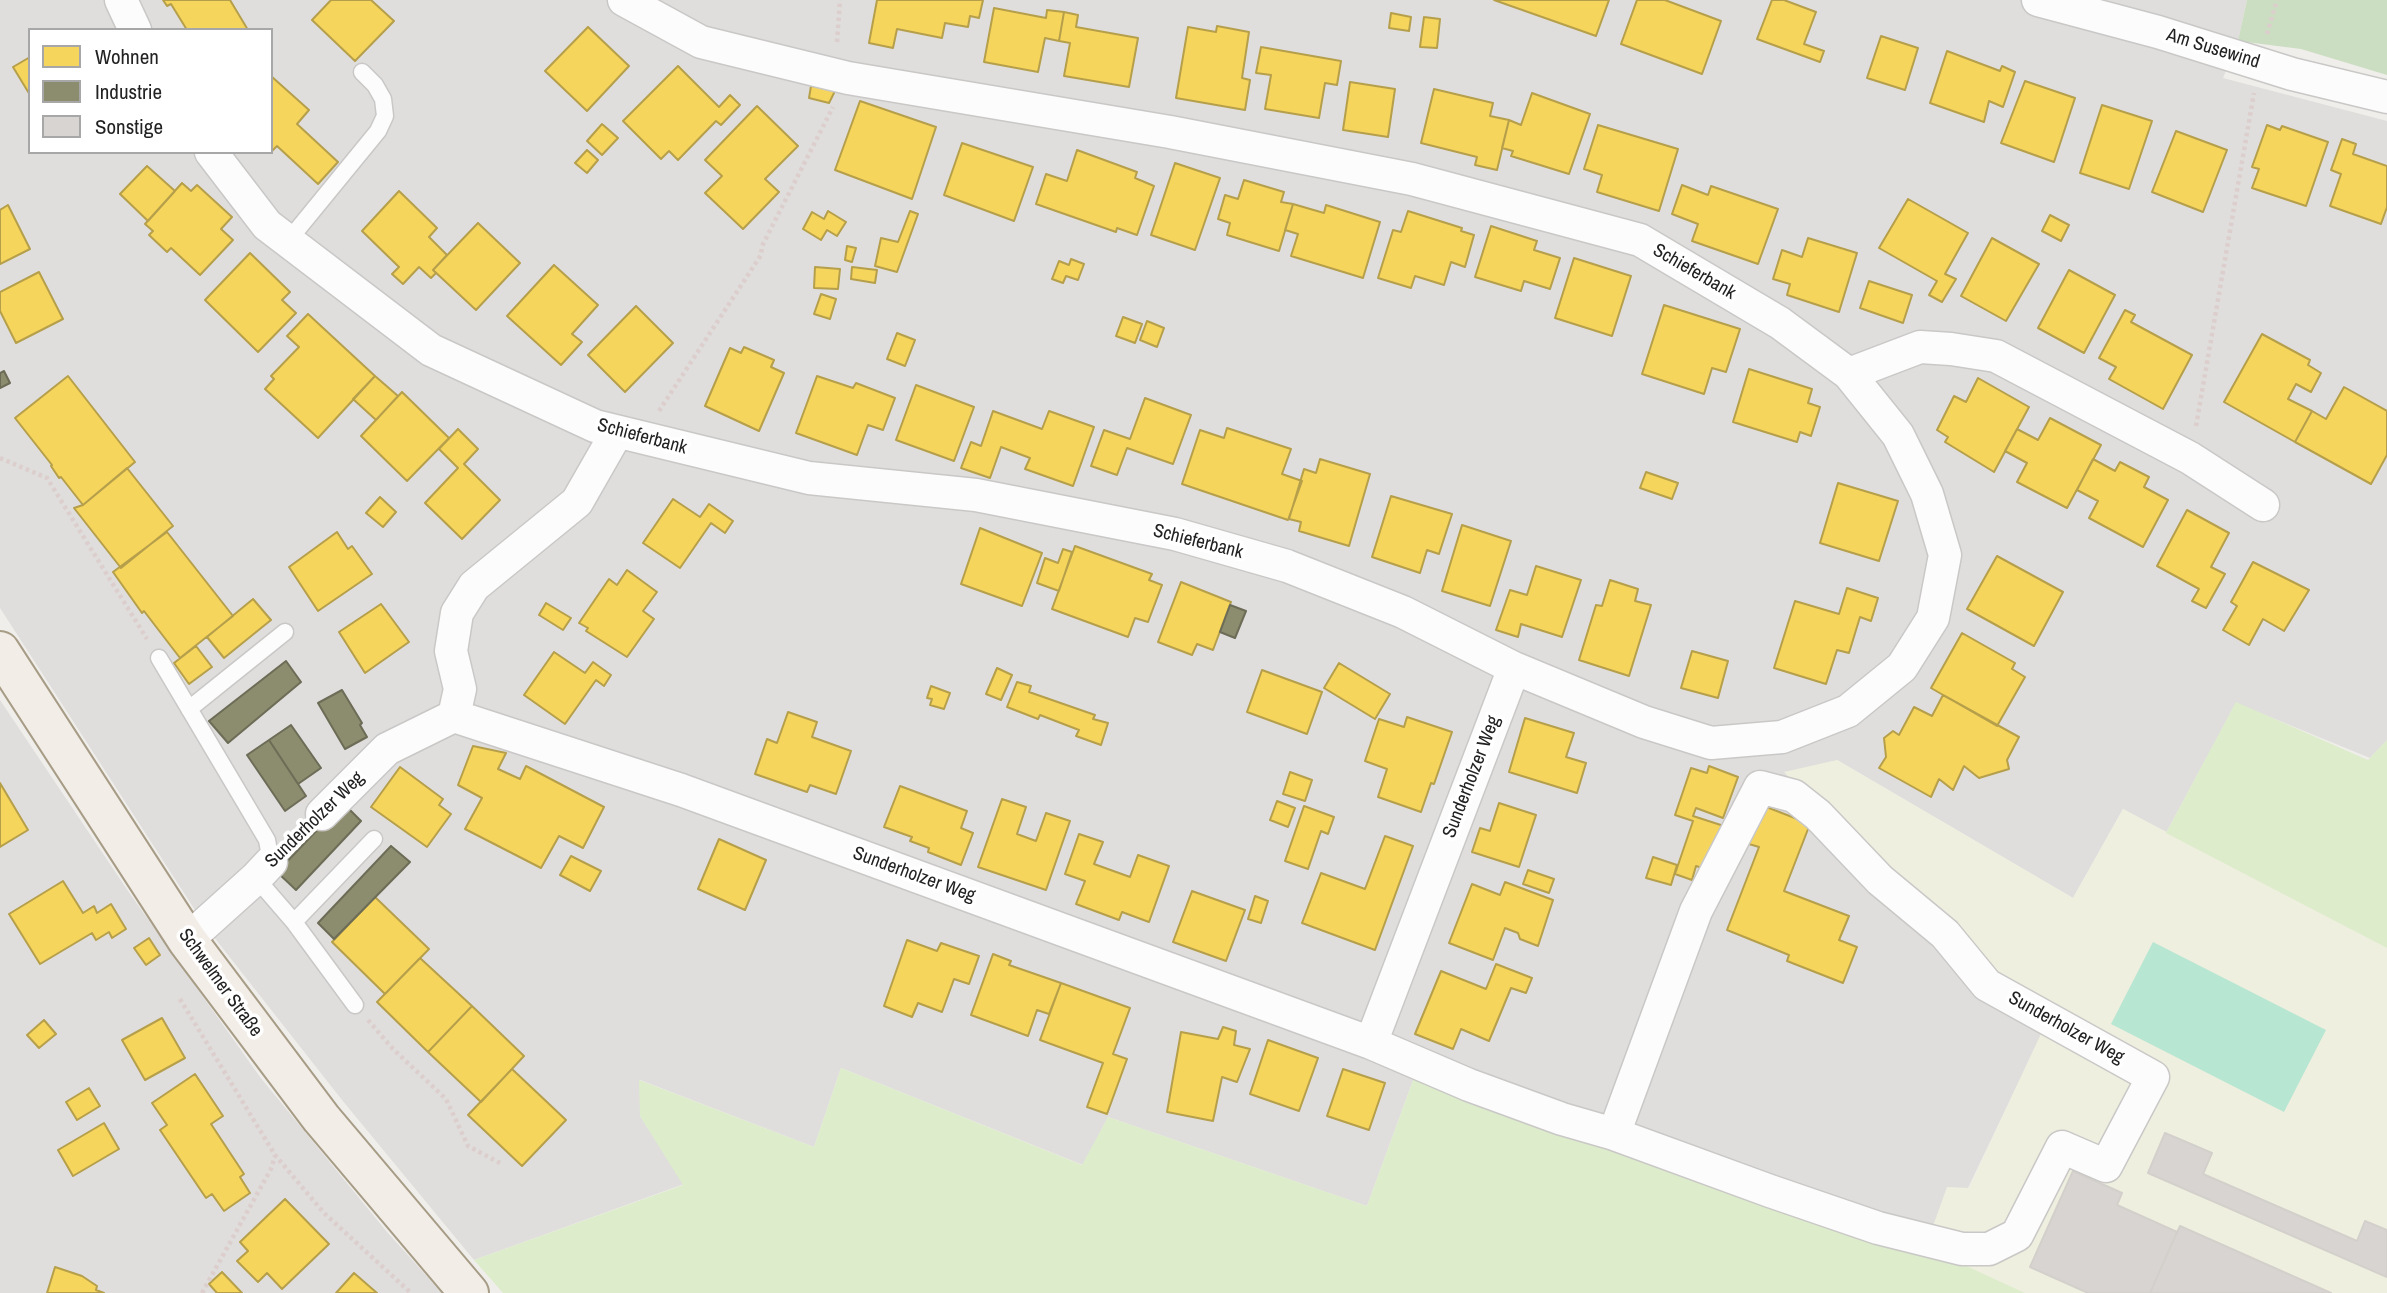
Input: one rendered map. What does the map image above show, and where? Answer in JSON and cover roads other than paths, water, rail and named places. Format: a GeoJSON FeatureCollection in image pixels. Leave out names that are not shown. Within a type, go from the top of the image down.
{"type":"FeatureCollection","features":[{"type":"Feature","properties":{"kind":"main road","name":"Schwelmer Straße"},"geometry":{"type":"LineString","coordinates":[[0,651],[187,940],[321,1118],[469,1293]]}},
{"type":"Feature","properties":{"kind":"street"},"geometry":{"type":"LineString","coordinates":[[121,0],[134,28]]}},
{"type":"Feature","properties":{"kind":"street","name":"Schieferbank"},"geometry":{"type":"LineString","coordinates":[[213,154],[267,225],[431,350],[595,426],[808,478],[976,495],[1175,534],[1287,566],[1378,601],[1514,668],[1644,722],[1712,743],[1782,737],[1848,710],[1902,667],[1933,618],[1945,555],[1927,494],[1898,435],[1849,374],[1780,323],[1640,240],[1412,179],[1170,132],[843,76],[701,42],[624,0]]}},
{"type":"Feature","properties":{"kind":"street","name":"Am Susewind"},"geometry":{"type":"LineString","coordinates":[[2038,0],[2158,32],[2292,74],[2387,97]]}},
{"type":"Feature","properties":{"kind":"street"},"geometry":{"type":"LineString","coordinates":[[1849,374],[1920,347],[1996,356],[2190,458],[2263,505]]}},
{"type":"Feature","properties":{"kind":"street"},"geometry":{"type":"LineString","coordinates":[[454,716],[460,689],[451,651],[457,612],[474,586],[577,502],[629,435]]}},
{"type":"Feature","properties":{"kind":"street","name":"Sunderholzer Weg"},"geometry":{"type":"LineString","coordinates":[[1371,1043],[1514,668]]}},
{"type":"Feature","properties":{"kind":"street","name":"Sunderholzer Weg"},"geometry":{"type":"LineString","coordinates":[[322,814],[387,749],[454,716],[681,790],[1371,1043],[1469,1085],[1562,1119],[1615,1134],[1878,1227],[1962,1249],[1989,1249],[2017,1235],[2062,1147],[2106,1166],[2153,1077],[1987,985],[1945,934],[1880,880],[1818,815],[1794,796],[1760,787],[1696,911],[1615,1134]]}},
{"type":"Feature","properties":{"kind":"street","name":"Sunderholzer Weg"},"geometry":{"type":"LineString","coordinates":[[187,940],[264,870]]}},
{"type":"Feature","properties":{"kind":"lane"},"geometry":{"type":"LineString","coordinates":[[288,241],[378,131],[385,116],[383,99],[375,85],[362,72]]}},
{"type":"Feature","properties":{"kind":"lane"},"geometry":{"type":"LineString","coordinates":[[190,709],[285,632]]}},
{"type":"Feature","properties":{"kind":"lane"},"geometry":{"type":"LineString","coordinates":[[159,658],[267,840],[264,870],[293,922],[355,1005]]}},
{"type":"Feature","properties":{"kind":"lane"},"geometry":{"type":"LineString","coordinates":[[293,922],[374,839]]}}]}
